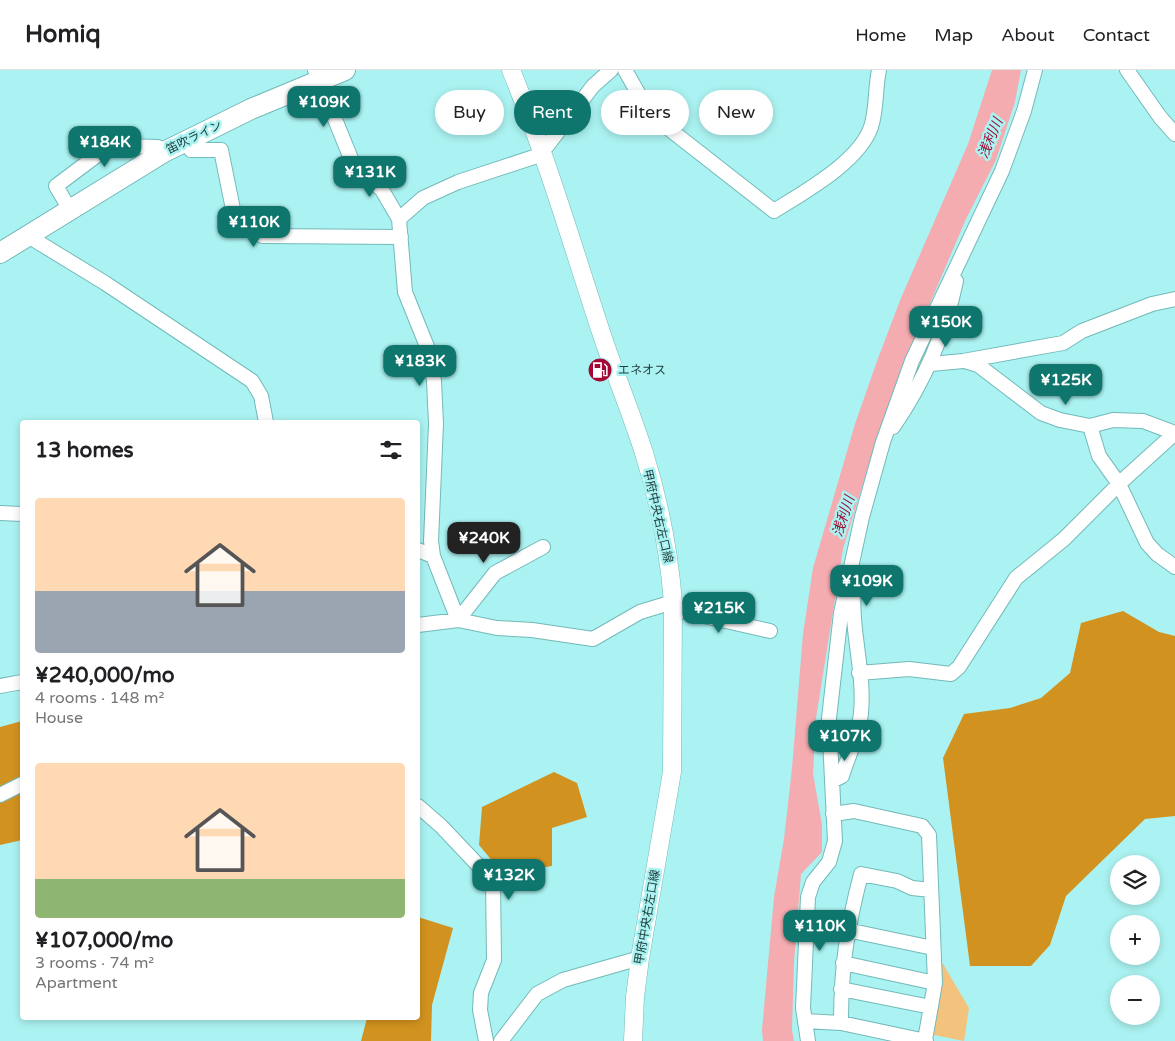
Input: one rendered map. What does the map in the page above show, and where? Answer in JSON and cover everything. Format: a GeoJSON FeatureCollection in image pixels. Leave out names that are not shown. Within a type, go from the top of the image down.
{"type":"FeatureCollection","features":[{"type":"Feature","properties":{"kind":"highway","name":"笛吹ライン"},"geometry":{"type":"LineString","coordinates":[[0,253],[164,152],[318,75],[345,70]]}},
{"type":"Feature","properties":{"kind":"main road","name":"甲府中央右左口線"},"geometry":{"type":"LineString","coordinates":[[512,70],[542,152],[615,374],[644,453],[657,500],[671,574],[673,605],[672,772],[640,958],[635,997],[633,1041]]}},
{"type":"Feature","properties":{"kind":"street"},"geometry":{"type":"LineString","coordinates":[[399,219],[423,198],[458,182],[542,152],[593,86],[610,70]]}},
{"type":"Feature","properties":{"kind":"street"},"geometry":{"type":"LineString","coordinates":[[625,70],[650,114],[774,211],[834,171],[858,147],[871,128],[879,70]]}},
{"type":"Feature","properties":{"kind":"street"},"geometry":{"type":"LineString","coordinates":[[808,1041],[805,1021],[808,897],[813,882],[829,862],[835,841],[829,718],[841,613],[850,565],[883,442],[912,361],[1002,171],[1024,111],[1035,70]]}},
{"type":"Feature","properties":{"kind":"street"},"geometry":{"type":"LineString","coordinates":[[1127,70],[1160,117],[1175,134]]}},
{"type":"Feature","properties":{"kind":"street"},"geometry":{"type":"LineString","coordinates":[[318,75],[354,166],[382,190],[399,219],[405,292],[430,354],[434,381],[436,424],[431,541],[433,556],[458,620]]}},
{"type":"Feature","properties":{"kind":"street"},"geometry":{"type":"LineString","coordinates":[[186,141],[190,150],[221,150],[236,224],[263,236],[401,237]]}},
{"type":"Feature","properties":{"kind":"street"},"geometry":{"type":"LineString","coordinates":[[70,210],[56,186],[108,147],[158,147],[164,152]]}},
{"type":"Feature","properties":{"kind":"street"},"geometry":{"type":"LineString","coordinates":[[28,236],[105,283],[252,381],[261,396],[266,420]]}},
{"type":"Feature","properties":{"kind":"street"},"geometry":{"type":"LineString","coordinates":[[883,442],[906,408],[931,364],[951,307],[961,258]]}},
{"type":"Feature","properties":{"kind":"street"},"geometry":{"type":"LineString","coordinates":[[931,364],[963,361],[1063,344],[1082,331],[1152,304],[1175,299]]}},
{"type":"Feature","properties":{"kind":"street"},"geometry":{"type":"LineString","coordinates":[[859,673],[909,669],[950,674],[959,667],[1016,578],[1064,539],[1119,484],[1175,433],[1143,421],[1113,420],[1090,426],[1041,413],[978,365],[963,361]]}},
{"type":"Feature","properties":{"kind":"street"},"geometry":{"type":"LineString","coordinates":[[1090,426],[1099,456],[1119,484],[1147,543],[1156,554],[1175,567]]}},
{"type":"Feature","properties":{"kind":"street"},"geometry":{"type":"LineString","coordinates":[[0,513],[20,514]]}},
{"type":"Feature","properties":{"kind":"street"},"geometry":{"type":"LineString","coordinates":[[458,620],[495,573],[543,548]]}},
{"type":"Feature","properties":{"kind":"street"},"geometry":{"type":"LineString","coordinates":[[420,551],[433,556]]}},
{"type":"Feature","properties":{"kind":"street"},"geometry":{"type":"LineString","coordinates":[[832,781],[842,776],[861,714],[859,673],[852,611],[856,567],[850,565]]}},
{"type":"Feature","properties":{"kind":"street"},"geometry":{"type":"LineString","coordinates":[[420,624],[458,620],[497,628],[532,630],[593,639],[640,612],[673,605],[770,631]]}},
{"type":"Feature","properties":{"kind":"street"},"geometry":{"type":"LineString","coordinates":[[0,686],[20,682]]}},
{"type":"Feature","properties":{"kind":"street"},"geometry":{"type":"LineString","coordinates":[[0,795],[20,785]]}},
{"type":"Feature","properties":{"kind":"street"},"geometry":{"type":"LineString","coordinates":[[420,808],[442,826],[493,882],[494,960],[481,993],[480,1010],[486,1041]]}},
{"type":"Feature","properties":{"kind":"street"},"geometry":{"type":"LineString","coordinates":[[805,1021],[841,1023],[859,1034],[925,1040],[935,983],[929,835],[922,826],[854,811],[833,814]]}},
{"type":"Feature","properties":{"kind":"street"},"geometry":{"type":"LineString","coordinates":[[841,1023],[842,964],[847,930],[861,874],[897,881],[912,888],[931,890]]}},
{"type":"Feature","properties":{"kind":"street"},"geometry":{"type":"LineString","coordinates":[[847,930],[934,948]]}},
{"type":"Feature","properties":{"kind":"street"},"geometry":{"type":"LineString","coordinates":[[501,1041],[537,994],[563,980],[640,958]]}},
{"type":"Feature","properties":{"kind":"street"},"geometry":{"type":"LineString","coordinates":[[842,964],[935,983]]}},
{"type":"Feature","properties":{"kind":"street"},"geometry":{"type":"LineString","coordinates":[[841,989],[930,1007]]}},
{"type":"Feature","properties":{"kind":"shaded area"},"geometry":{"type":"Polygon","coordinates":[[[1123,611],[1159,632],[1175,636],[1175,816],[1145,819],[1066,896],[1050,945],[1031,966],[970,966],[943,758],[964,714],[1010,708],[1041,698],[1070,673],[1081,623],[1123,611]]]}},
{"type":"Feature","properties":{"kind":"shaded area"},"geometry":{"type":"Polygon","coordinates":[[[20,722],[20,840],[0,845],[0,727],[20,722]]]}},
{"type":"Feature","properties":{"kind":"shaded area"},"geometry":{"type":"Polygon","coordinates":[[[554,772],[577,783],[587,817],[552,828],[552,866],[503,874],[479,845],[482,807],[554,772]]]}},
{"type":"Feature","properties":{"kind":"shaded area"},"geometry":{"type":"Polygon","coordinates":[[[420,918],[453,928],[432,1005],[431,1041],[361,1041],[366,1020],[420,1020],[420,918]]]}},
{"type":"Feature","properties":{"kind":"shaded area"},"geometry":{"type":"Polygon","coordinates":[[[938,964],[943,964],[969,1008],[964,1041],[929,1034],[938,964]]]}},
{"type":"Feature","properties":{"kind":"water","name":"浅利川"},"geometry":{"type":"Polygon","coordinates":[[[992,70],[1021,70],[1015,102],[996,160],[966,219],[902,369],[877,438],[843,549],[816,718],[813,773],[822,825],[822,852],[801,874],[794,962],[792,1030],[794,1041],[763,1041],[762,1030],[774,897],[784,839],[803,634],[813,568],[855,424],[877,361],[901,298],[968,144],[992,70]]]}},
{"type":"Feature","properties":{"kind":"place","name":"エネオス"},"geometry":{"type":"Point","coordinates":[600,370]}}]}
